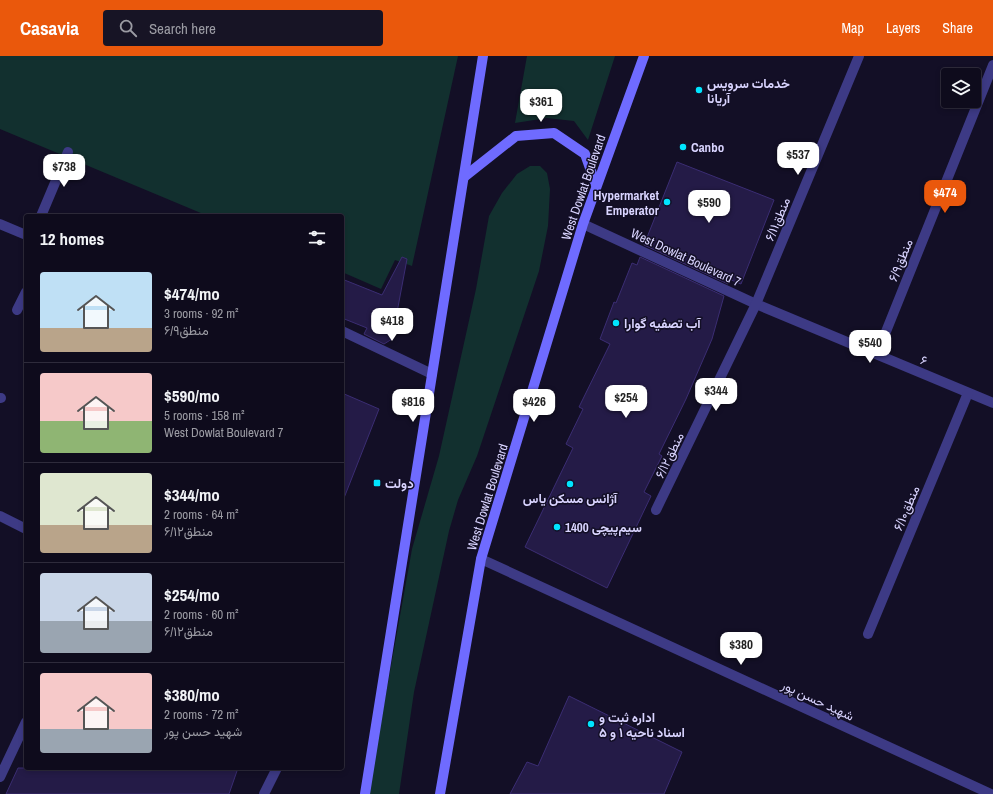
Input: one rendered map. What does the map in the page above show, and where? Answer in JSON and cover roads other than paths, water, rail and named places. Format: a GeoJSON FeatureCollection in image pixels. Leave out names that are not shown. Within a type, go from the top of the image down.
{"type":"FeatureCollection","features":[{"type":"Feature","properties":{"kind":"main road"},"geometry":{"type":"LineString","coordinates":[[365,794],[483,56]]}},
{"type":"Feature","properties":{"kind":"main road","name":"West Dowlat Boulevard"},"geometry":{"type":"LineString","coordinates":[[440,794],[481,559],[583,224],[644,56]]}},
{"type":"Feature","properties":{"kind":"main road"},"geometry":{"type":"LineString","coordinates":[[464,177],[516,136],[554,133],[585,154],[596,186]]}},
{"type":"Feature","properties":{"kind":"street","name":"منطق۶/۱۱"},"geometry":{"type":"LineString","coordinates":[[756,304],[859,56]]}},
{"type":"Feature","properties":{"kind":"street","name":"منطق۶/۹"},"geometry":{"type":"LineString","coordinates":[[877,354],[993,65]]}},
{"type":"Feature","properties":{"kind":"street"},"geometry":{"type":"LineString","coordinates":[[42,214],[68,152]]}},
{"type":"Feature","properties":{"kind":"street"},"geometry":{"type":"LineString","coordinates":[[0,224],[24,234]]}},
{"type":"Feature","properties":{"kind":"street","name":"West Dowlat Boulevard 7"},"geometry":{"type":"LineString","coordinates":[[583,224],[756,304]]}},
{"type":"Feature","properties":{"kind":"street"},"geometry":{"type":"LineString","coordinates":[[17,310],[24,296]]}},
{"type":"Feature","properties":{"kind":"street","name":"۶"},"geometry":{"type":"LineString","coordinates":[[756,304],[993,403]]}},
{"type":"Feature","properties":{"kind":"street","name":"منطق۶/۱۲"},"geometry":{"type":"LineString","coordinates":[[656,510],[756,304]]}},
{"type":"Feature","properties":{"kind":"street"},"geometry":{"type":"LineString","coordinates":[[344,331],[432,374]]}},
{"type":"Feature","properties":{"kind":"street","name":"منطق۶/۱۰"},"geometry":{"type":"LineString","coordinates":[[868,634],[968,392]]}},
{"type":"Feature","properties":{"kind":"street"},"geometry":{"type":"LineString","coordinates":[[0,516],[24,528]]}},
{"type":"Feature","properties":{"kind":"street","name":"شهید حسن پور"},"geometry":{"type":"LineString","coordinates":[[481,559],[991,794]]}},
{"type":"Feature","properties":{"kind":"street"},"geometry":{"type":"LineString","coordinates":[[0,776],[24,726]]}},
{"type":"Feature","properties":{"kind":"street"},"geometry":{"type":"LineString","coordinates":[[264,794],[276,770]]}},
{"type":"Feature","properties":{"kind":"place","name":"خدمات سرویس آریانا"},"geometry":{"type":"Point","coordinates":[699,90]}},
{"type":"Feature","properties":{"kind":"place","name":"Canbo"},"geometry":{"type":"Point","coordinates":[683,147]}},
{"type":"Feature","properties":{"kind":"place","name":"Hypermarket Emperator"},"geometry":{"type":"Point","coordinates":[667,202]}},
{"type":"Feature","properties":{"kind":"place","name":"آب تصفیه گوارا"},"geometry":{"type":"Point","coordinates":[616,323]}},
{"type":"Feature","properties":{"kind":"place","name":"دولت"},"geometry":{"type":"Point","coordinates":[377,483]}},
{"type":"Feature","properties":{"kind":"place","name":"آژانس مسکن یاس"},"geometry":{"type":"Point","coordinates":[570,484]}},
{"type":"Feature","properties":{"kind":"place","name":"سیم‌پیچی 1400"},"geometry":{"type":"Point","coordinates":[557,527]}},
{"type":"Feature","properties":{"kind":"place","name":"اداره ثبت و اسناد ناحیه ۱ و ۵"},"geometry":{"type":"Point","coordinates":[591,724]}}]}
